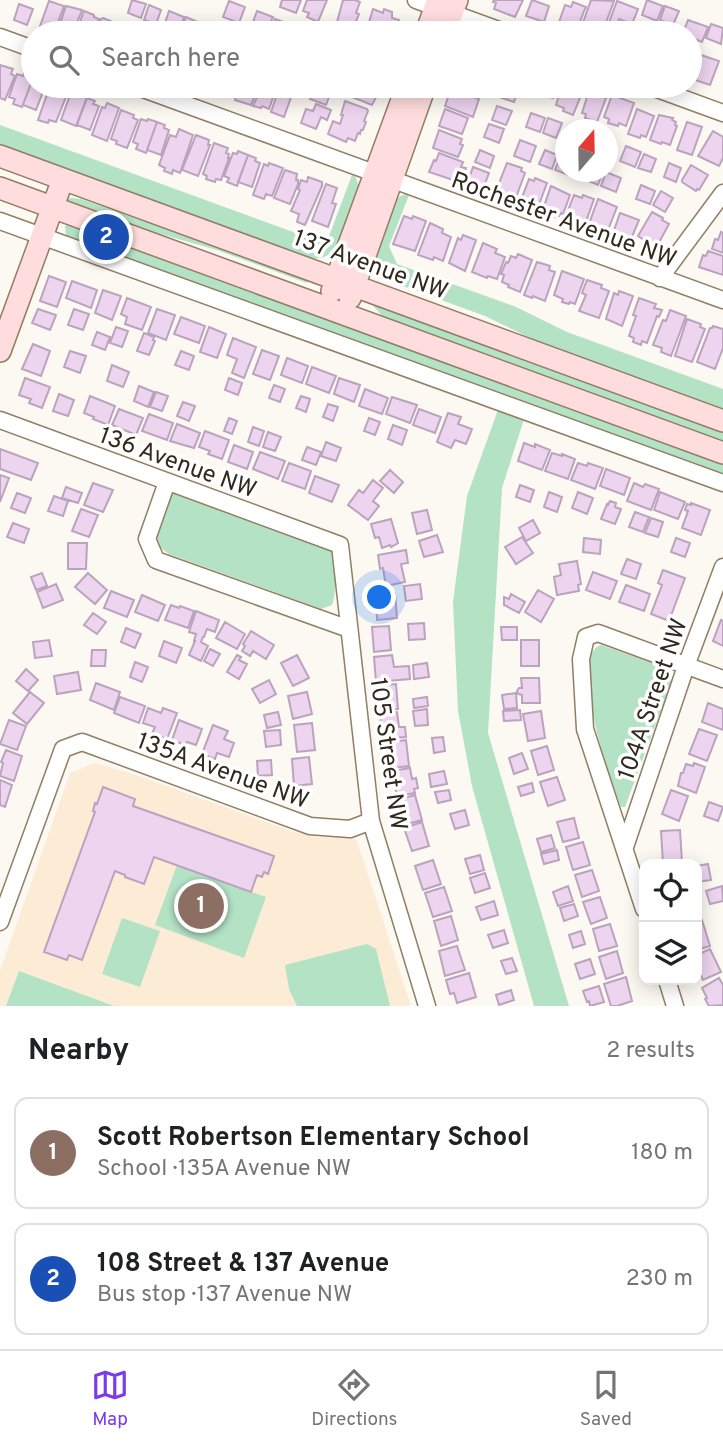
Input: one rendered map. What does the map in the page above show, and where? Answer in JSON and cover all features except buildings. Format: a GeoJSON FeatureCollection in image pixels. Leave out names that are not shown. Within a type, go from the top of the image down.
{"type":"FeatureCollection","features":[{"type":"Feature","properties":{"kind":"main road"},"geometry":{"type":"LineString","coordinates":[[335,311],[382,177],[404,98]]}},
{"type":"Feature","properties":{"kind":"main road"},"geometry":{"type":"LineString","coordinates":[[382,177],[419,98]]}},
{"type":"Feature","properties":{"kind":"main road","name":"137 Avenue NW"},"geometry":{"type":"LineString","coordinates":[[0,156],[723,421]]}},
{"type":"Feature","properties":{"kind":"main road"},"geometry":{"type":"LineString","coordinates":[[0,351],[63,179]]}},
{"type":"Feature","properties":{"kind":"main road"},"geometry":{"type":"LineString","coordinates":[[0,188],[723,453]]}},
{"type":"Feature","properties":{"kind":"street"},"geometry":{"type":"LineString","coordinates":[[440,9],[474,21]]}},
{"type":"Feature","properties":{"kind":"street"},"geometry":{"type":"LineString","coordinates":[[0,37],[21,45]]}},
{"type":"Feature","properties":{"kind":"street","name":"Rochester Avenue NW"},"geometry":{"type":"LineString","coordinates":[[168,98],[723,300]]}},
{"type":"Feature","properties":{"kind":"street"},"geometry":{"type":"LineString","coordinates":[[682,98],[723,113]]}},
{"type":"Feature","properties":{"kind":"street"},"geometry":{"type":"LineString","coordinates":[[660,278],[723,193]]}},
{"type":"Feature","properties":{"kind":"street"},"geometry":{"type":"LineString","coordinates":[[0,221],[723,483]]}},
{"type":"Feature","properties":{"kind":"street","name":"136 Avenue NW"},"geometry":{"type":"LineString","coordinates":[[0,420],[340,545]]}},
{"type":"Feature","properties":{"kind":"street"},"geometry":{"type":"LineString","coordinates":[[167,482],[147,539],[156,560],[349,629]]}},
{"type":"Feature","properties":{"kind":"street","name":"105 Street NW"},"geometry":{"type":"LineString","coordinates":[[340,545],[371,821],[427,1006]]}},
{"type":"Feature","properties":{"kind":"street","name":"104A Street NW"},"geometry":{"type":"LineString","coordinates":[[625,847],[686,666],[723,567]]}},
{"type":"Feature","properties":{"kind":"street","name":"104A Street NW"},"geometry":{"type":"LineString","coordinates":[[639,893],[585,729],[581,659],[586,636],[598,633],[686,666]]}},
{"type":"Feature","properties":{"kind":"street"},"geometry":{"type":"LineString","coordinates":[[686,666],[723,679]]}},
{"type":"Feature","properties":{"kind":"street","name":"135A Avenue NW"},"geometry":{"type":"LineString","coordinates":[[0,922],[63,748],[82,742],[310,826],[350,829],[371,821]]}},
{"type":"Feature","properties":{"kind":"street"},"geometry":{"type":"LineString","coordinates":[[669,985],[675,1006]]}},
{"type":"Feature","properties":{"kind":"shaded area"},"geometry":{"type":"Polygon","coordinates":[[[95,763],[294,832],[318,837],[345,834],[357,841],[411,1006],[0,1006],[0,971],[70,773],[95,763]]]}},
{"type":"Feature","properties":{"kind":"green space"},"geometry":{"type":"Polygon","coordinates":[[[0,125],[326,244],[352,175],[360,188],[343,233],[332,252],[321,258],[304,258],[0,146],[0,125]]]}},
{"type":"Feature","properties":{"kind":"green space"},"geometry":{"type":"Polygon","coordinates":[[[405,194],[409,195],[389,246],[397,264],[516,307],[567,332],[723,389],[723,411],[551,348],[485,316],[392,282],[378,267],[376,249],[393,200],[405,194]]]}},
{"type":"Feature","properties":{"kind":"green space"},"geometry":{"type":"Polygon","coordinates":[[[72,198],[309,276],[307,283],[217,250],[125,224],[67,202],[67,199],[72,198]]]}},
{"type":"Feature","properties":{"kind":"green space"},"geometry":{"type":"Polygon","coordinates":[[[70,224],[723,461],[723,476],[73,240],[66,235],[65,226],[70,224]]]}},
{"type":"Feature","properties":{"kind":"green space"},"geometry":{"type":"Polygon","coordinates":[[[370,302],[723,427],[723,442],[395,322],[383,317],[370,302]]]}},
{"type":"Feature","properties":{"kind":"green space"},"geometry":{"type":"Polygon","coordinates":[[[499,407],[525,416],[502,488],[488,733],[569,1006],[534,1006],[472,786],[458,711],[453,602],[467,496],[499,407]]]}},
{"type":"Feature","properties":{"kind":"green space"},"geometry":{"type":"Polygon","coordinates":[[[177,492],[328,548],[334,556],[336,570],[332,605],[321,609],[169,554],[157,545],[154,529],[170,493],[177,492]]]}},
{"type":"Feature","properties":{"kind":"green space"},"geometry":{"type":"Polygon","coordinates":[[[601,645],[663,667],[669,671],[671,677],[625,807],[621,807],[609,772],[593,710],[590,659],[593,651],[601,645]]]}},
{"type":"Feature","properties":{"kind":"green space"},"geometry":{"type":"Polygon","coordinates":[[[177,865],[266,897],[244,958],[155,925],[177,865]]]}},
{"type":"Feature","properties":{"kind":"green space"},"geometry":{"type":"Polygon","coordinates":[[[122,918],[160,931],[140,987],[102,974],[122,918]]]}},
{"type":"Feature","properties":{"kind":"green space"},"geometry":{"type":"Polygon","coordinates":[[[367,944],[376,949],[390,1006],[297,1006],[289,989],[285,965],[367,944]]]}},
{"type":"Feature","properties":{"kind":"green space"},"geometry":{"type":"Polygon","coordinates":[[[19,971],[114,1006],[6,1006],[19,971]]]}},
{"type":"Feature","properties":{"kind":"place","name":"108 Street & 137 Avenue"},"geometry":{"type":"Point","coordinates":[106,237]}},
{"type":"Feature","properties":{"kind":"place","name":"Scott Robertson Elementary School"},"geometry":{"type":"Point","coordinates":[201,906]}}]}
